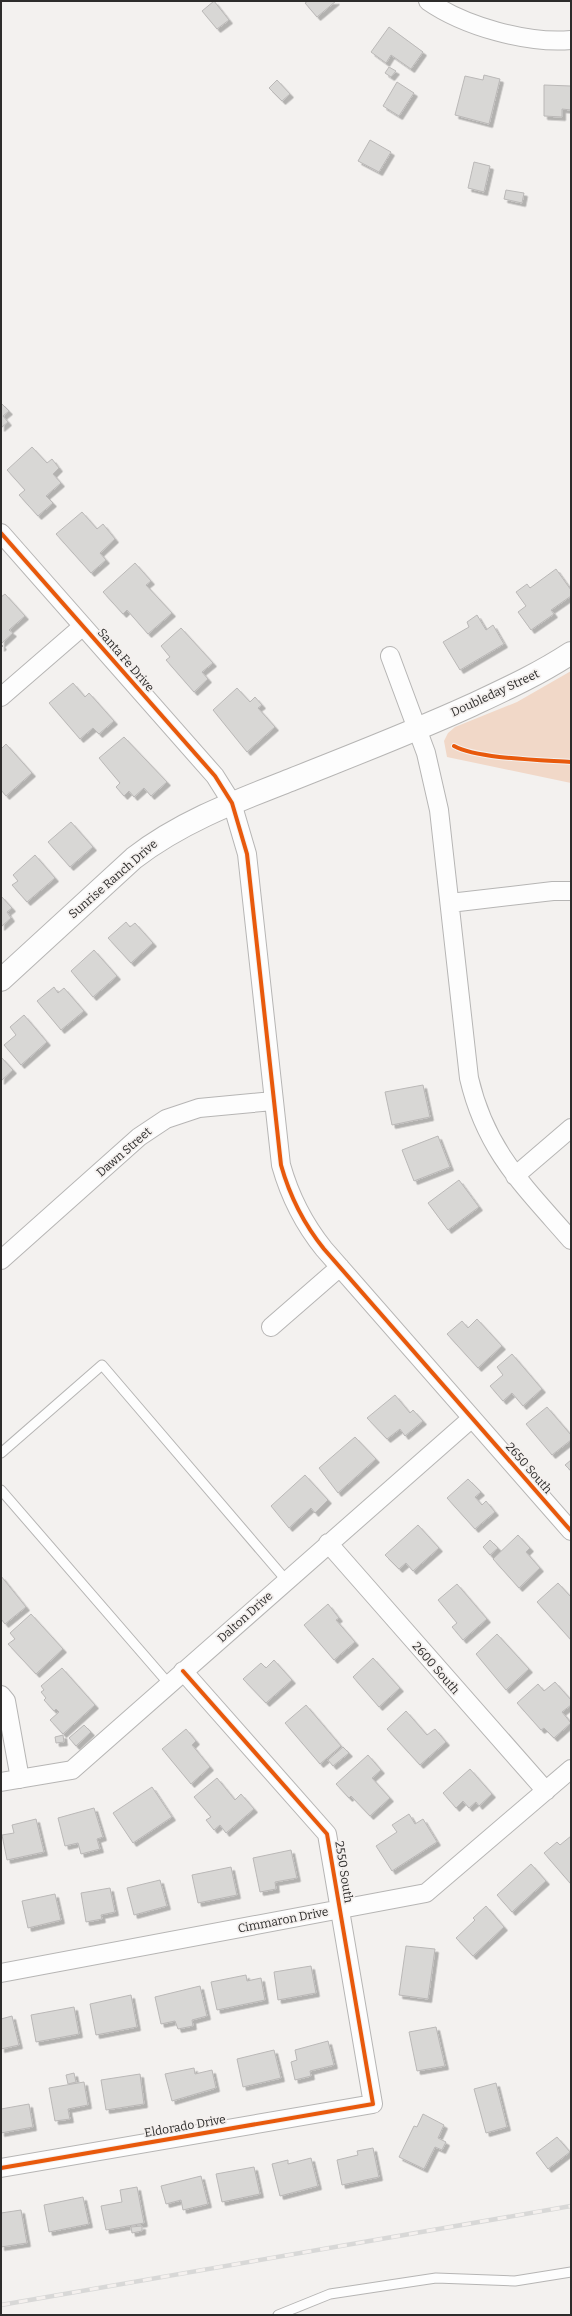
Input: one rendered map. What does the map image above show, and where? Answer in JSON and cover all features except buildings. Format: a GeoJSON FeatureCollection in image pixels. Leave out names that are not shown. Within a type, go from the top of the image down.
{"type":"FeatureCollection","features":[{"type":"Feature","properties":{"kind":"street"},"geometry":{"type":"LineString","coordinates":[[428,1],[466,21],[518,36],[571,40]]}},
{"type":"Feature","properties":{"kind":"street","name":"Santa Fe Drive"},"geometry":{"type":"LineString","coordinates":[[1,533],[215,776],[232,803],[247,854],[273,1102]]}},
{"type":"Feature","properties":{"kind":"street"},"geometry":{"type":"LineString","coordinates":[[1,697],[83,626]]}},
{"type":"Feature","properties":{"kind":"street","name":"Doubleday Street"},"geometry":{"type":"LineString","coordinates":[[418,729],[509,689],[571,654]]}},
{"type":"Feature","properties":{"kind":"street"},"geometry":{"type":"LineString","coordinates":[[390,656],[418,729],[434,783],[439,810],[469,1078],[474,1099],[490,1138],[515,1176],[571,1240]]}},
{"type":"Feature","properties":{"kind":"street","name":"Sunrise Ranch Drive"},"geometry":{"type":"LineString","coordinates":[[1,980],[129,863],[156,841],[182,826],[232,803],[418,729]]}},
{"type":"Feature","properties":{"kind":"street"},"geometry":{"type":"LineString","coordinates":[[450,903],[553,891],[571,891]]}},
{"type":"Feature","properties":{"kind":"street","name":"Dawn Street"},"geometry":{"type":"LineString","coordinates":[[1,1260],[139,1137],[166,1119],[200,1108],[273,1102]]}},
{"type":"Feature","properties":{"kind":"street","name":"2650 South"},"geometry":{"type":"LineString","coordinates":[[273,1102],[281,1165],[292,1199],[312,1234],[571,1530]]}},
{"type":"Feature","properties":{"kind":"street"},"geometry":{"type":"LineString","coordinates":[[515,1176],[571,1128]]}},
{"type":"Feature","properties":{"kind":"street"},"geometry":{"type":"LineString","coordinates":[[272,1327],[340,1267]]}},
{"type":"Feature","properties":{"kind":"street","name":"Dalton Drive"},"geometry":{"type":"LineString","coordinates":[[1,1782],[72,1770],[286,1580],[472,1418]]}},
{"type":"Feature","properties":{"kind":"street","name":"2600 South"},"geometry":{"type":"LineString","coordinates":[[328,1544],[546,1791]]}},
{"type":"Feature","properties":{"kind":"street","name":"2550 South"},"geometry":{"type":"LineString","coordinates":[[184,1671],[327,1834],[373,2104]]}},
{"type":"Feature","properties":{"kind":"street"},"geometry":{"type":"LineString","coordinates":[[1,1695],[6,1701],[20,1779]]}},
{"type":"Feature","properties":{"kind":"street","name":"Cimmaron Drive"},"geometry":{"type":"LineString","coordinates":[[1,1973],[426,1893],[571,1770]]}},
{"type":"Feature","properties":{"kind":"street","name":"Eldorado Drive"},"geometry":{"type":"LineString","coordinates":[[1,2168],[373,2104]]}},
{"type":"Feature","properties":{"kind":"lane"},"geometry":{"type":"LineString","coordinates":[[1,1453],[102,1365],[286,1580]]}},
{"type":"Feature","properties":{"kind":"lane"},"geometry":{"type":"LineString","coordinates":[[1,1490],[169,1684]]}},
{"type":"Feature","properties":{"kind":"lane"},"geometry":{"type":"LineString","coordinates":[[278,2315],[338,2292],[436,2278],[515,2281],[571,2272]]}},
{"type":"Feature","properties":{"kind":"shaded area"},"geometry":{"type":"Polygon","coordinates":[[[571,671],[571,783],[447,757],[444,741],[448,733],[455,727],[517,702],[571,671]]]}},
{"type":"Feature","properties":{"kind":"railway"},"geometry":{"type":"LineString","coordinates":[[1,2305],[571,2206]]}},
{"type":"Feature","properties":{"kind":"cycle path"},"geometry":{"type":"LineString","coordinates":[[1,533],[215,776],[232,803],[247,854],[281,1165],[298,1209],[316,1239],[324,1249],[571,1531]]}},
{"type":"Feature","properties":{"kind":"cycle path"},"geometry":{"type":"LineString","coordinates":[[454,746],[478,754],[571,762]]}},
{"type":"Feature","properties":{"kind":"cycle path"},"geometry":{"type":"LineString","coordinates":[[1,2168],[373,2104],[327,1834],[183,1671]]}}]}
